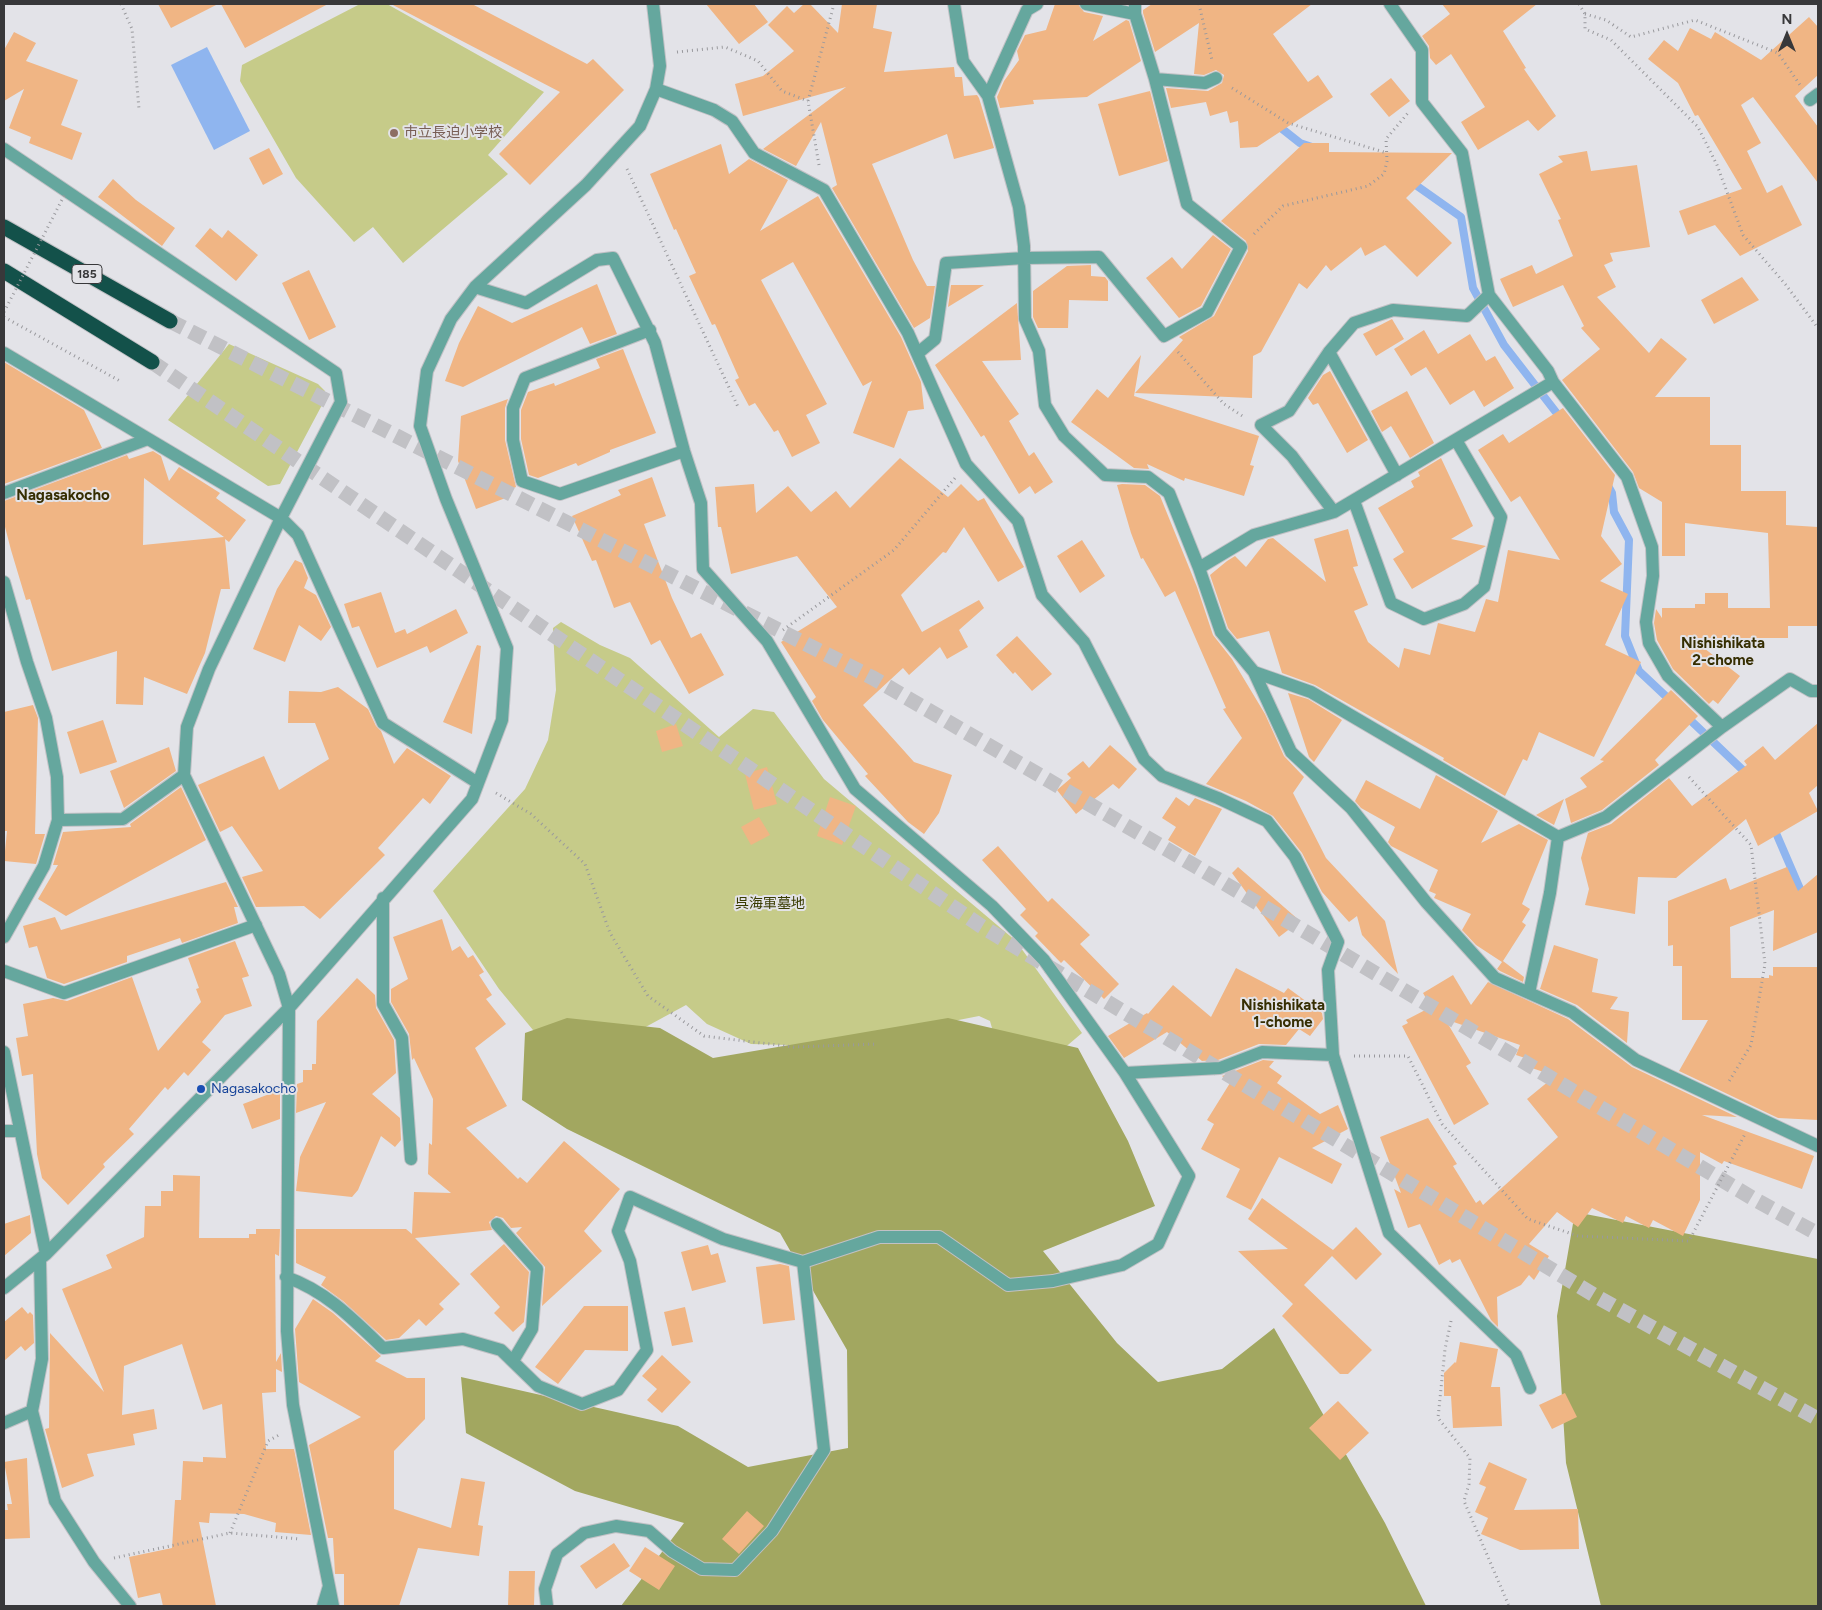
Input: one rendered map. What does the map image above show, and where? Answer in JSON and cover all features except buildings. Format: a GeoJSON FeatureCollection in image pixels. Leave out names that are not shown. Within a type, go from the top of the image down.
{"type":"FeatureCollection","features":[{"type":"Feature","properties":{"kind":"highway","name":"185"},"geometry":{"type":"LineString","coordinates":[[4,227],[170,321]]}},
{"type":"Feature","properties":{"kind":"highway"},"geometry":{"type":"LineString","coordinates":[[4,271],[152,362]]}},
{"type":"Feature","properties":{"kind":"street"},"geometry":{"type":"LineString","coordinates":[[4,1288],[43,1257],[258,1037],[289,1008],[383,898],[472,799],[502,720],[507,648],[446,499],[420,426],[427,370],[451,319],[475,288],[586,185],[640,126],[656,89],[660,66],[653,4]]}},
{"type":"Feature","properties":{"kind":"street"},"geometry":{"type":"LineString","coordinates":[[954,4],[963,62],[988,96],[1019,207],[1024,258],[1025,319],[1039,351],[1045,405],[1064,436],[1105,475],[1148,477],[1169,493],[1199,568],[1221,632],[1254,672],[1291,752],[1352,808],[1426,902],[1495,978],[1572,1012],[1636,1060],[1720,1098],[1818,1146]]}},
{"type":"Feature","properties":{"kind":"street"},"geometry":{"type":"LineString","coordinates":[[988,96],[1027,10],[1037,4]]}},
{"type":"Feature","properties":{"kind":"street"},"geometry":{"type":"LineString","coordinates":[[918,352],[935,339],[946,263],[1024,258],[1099,257],[1164,336],[1207,312],[1241,247],[1187,204],[1135,9],[1086,4]]}},
{"type":"Feature","properties":{"kind":"street"},"geometry":{"type":"LineString","coordinates":[[1390,4],[1422,50],[1422,102],[1462,153],[1489,295],[1548,370],[1553,382],[1627,477],[1652,547],[1653,576],[1646,622],[1649,643],[1668,676],[1722,727]]}},
{"type":"Feature","properties":{"kind":"street"},"geometry":{"type":"LineString","coordinates":[[1155,79],[1205,83],[1216,78]]}},
{"type":"Feature","properties":{"kind":"street"},"geometry":{"type":"LineString","coordinates":[[656,89],[714,110],[732,121],[754,153],[824,190],[918,352],[966,464],[1018,521],[1042,595],[1084,642],[1144,759],[1162,776],[1218,798],[1267,821],[1294,857],[1338,942],[1328,970],[1333,1055],[1389,1233],[1516,1355],[1530,1388]]}},
{"type":"Feature","properties":{"kind":"street"},"geometry":{"type":"LineString","coordinates":[[4,149],[336,373],[341,402],[281,518],[209,670],[187,728],[184,775],[279,974],[289,1008],[287,1331],[293,1405],[333,1606]]}},
{"type":"Feature","properties":{"kind":"street"},"geometry":{"type":"LineString","coordinates":[[286,1276],[308,1284],[342,1309],[383,1348],[463,1339],[501,1350],[538,1386],[582,1404],[618,1390],[647,1350],[630,1261],[618,1231],[630,1197],[722,1239],[803,1262],[879,1236],[939,1237],[1008,1285],[1053,1281],[1122,1265],[1158,1244],[1189,1176],[1125,1072],[1038,954],[992,906],[855,789],[767,641],[703,569],[701,503],[650,330],[613,258],[597,260],[526,303],[475,288]]}},
{"type":"Feature","properties":{"kind":"street"},"geometry":{"type":"LineString","coordinates":[[1334,512],[1292,456],[1261,426],[1289,410],[1329,352],[1354,323],[1394,310],[1467,316],[1489,295]]}},
{"type":"Feature","properties":{"kind":"street"},"geometry":{"type":"LineString","coordinates":[[650,330],[525,378],[513,408],[513,440],[522,481],[560,494],[684,450]]}},
{"type":"Feature","properties":{"kind":"street"},"geometry":{"type":"LineString","coordinates":[[1329,352],[1397,475]]}},
{"type":"Feature","properties":{"kind":"street"},"geometry":{"type":"LineString","coordinates":[[4,353],[281,518],[298,535],[383,723],[478,783]]}},
{"type":"Feature","properties":{"kind":"street"},"geometry":{"type":"LineString","coordinates":[[1199,568],[1254,535],[1334,512],[1553,382]]}},
{"type":"Feature","properties":{"kind":"street"},"geometry":{"type":"LineString","coordinates":[[4,494],[148,439]]}},
{"type":"Feature","properties":{"kind":"street"},"geometry":{"type":"LineString","coordinates":[[1354,501],[1390,603],[1424,619],[1464,604],[1484,587],[1501,517],[1456,440]]}},
{"type":"Feature","properties":{"kind":"street"},"geometry":{"type":"LineString","coordinates":[[4,582],[27,662],[46,718],[57,777],[58,820],[44,866],[4,937]]}},
{"type":"Feature","properties":{"kind":"street"},"geometry":{"type":"LineString","coordinates":[[1254,672],[1311,692],[1558,837]]}},
{"type":"Feature","properties":{"kind":"street"},"geometry":{"type":"LineString","coordinates":[[1558,837],[1606,817],[1722,727],[1790,679],[1811,691],[1818,691]]}},
{"type":"Feature","properties":{"kind":"street"},"geometry":{"type":"LineString","coordinates":[[58,820],[124,819],[184,775]]}},
{"type":"Feature","properties":{"kind":"street"},"geometry":{"type":"LineString","coordinates":[[1529,993],[1550,893],[1558,837]]}},
{"type":"Feature","properties":{"kind":"street"},"geometry":{"type":"LineString","coordinates":[[383,898],[383,1004],[402,1038],[412,1159]]}},
{"type":"Feature","properties":{"kind":"street"},"geometry":{"type":"LineString","coordinates":[[4,971],[64,993],[256,925]]}},
{"type":"Feature","properties":{"kind":"street"},"geometry":{"type":"LineString","coordinates":[[4,1052],[43,1257],[42,1359],[32,1412],[55,1501],[94,1562],[130,1606]]}},
{"type":"Feature","properties":{"kind":"street"},"geometry":{"type":"LineString","coordinates":[[1125,1072],[1220,1068],[1262,1052],[1333,1055]]}},
{"type":"Feature","properties":{"kind":"street"},"geometry":{"type":"LineString","coordinates":[[4,1131],[19,1132]]}},
{"type":"Feature","properties":{"kind":"street"},"geometry":{"type":"LineString","coordinates":[[496,1224],[537,1269],[532,1329],[513,1361]]}},
{"type":"Feature","properties":{"kind":"street"},"geometry":{"type":"LineString","coordinates":[[547,1606],[546,1589],[557,1554],[584,1533],[616,1526],[650,1531],[672,1551],[702,1569],[735,1570],[772,1531],[824,1450],[803,1262]]}},
{"type":"Feature","properties":{"kind":"street"},"geometry":{"type":"LineString","coordinates":[[4,1423],[32,1412]]}},
{"type":"Feature","properties":{"kind":"street"},"geometry":{"type":"LineString","coordinates":[[322,1606],[330,1584]]}},
{"type":"Feature","properties":{"kind":"path"},"geometry":{"type":"LineString","coordinates":[[121,4],[132,29],[139,108]]}},
{"type":"Feature","properties":{"kind":"path"},"geometry":{"type":"LineString","coordinates":[[824,190],[808,101],[834,4]]}},
{"type":"Feature","properties":{"kind":"path"},"geometry":{"type":"LineString","coordinates":[[1199,4],[1216,78],[1288,123],[1386,153]]}},
{"type":"Feature","properties":{"kind":"path"},"geometry":{"type":"LineString","coordinates":[[1579,4],[1585,14],[1585,28],[1611,40],[1698,126],[1717,165],[1743,235],[1786,285],[1818,328]]}},
{"type":"Feature","properties":{"kind":"path"},"geometry":{"type":"LineString","coordinates":[[1585,14],[1606,20],[1631,37],[1695,20],[1778,53],[1814,97]]}},
{"type":"Feature","properties":{"kind":"path"},"geometry":{"type":"LineString","coordinates":[[659,54],[725,47],[758,61],[782,91],[808,101]]}},
{"type":"Feature","properties":{"kind":"path"},"geometry":{"type":"LineString","coordinates":[[1241,247],[1283,206],[1368,186],[1384,174],[1386,139],[1422,96]]}},
{"type":"Feature","properties":{"kind":"path"},"geometry":{"type":"LineString","coordinates":[[618,150],[739,409]]}},
{"type":"Feature","properties":{"kind":"path"},"geometry":{"type":"LineString","coordinates":[[4,312],[66,192]]}},
{"type":"Feature","properties":{"kind":"path"},"geometry":{"type":"LineString","coordinates":[[4,316],[120,381]]}},
{"type":"Feature","properties":{"kind":"path"},"geometry":{"type":"LineString","coordinates":[[1164,336],[1224,404],[1261,426]]}},
{"type":"Feature","properties":{"kind":"path"},"geometry":{"type":"LineString","coordinates":[[767,641],[894,550],[966,464]]}},
{"type":"Feature","properties":{"kind":"path"},"geometry":{"type":"LineString","coordinates":[[1677,763],[1751,845],[1765,964],[1751,1045],[1720,1098]]}},
{"type":"Feature","properties":{"kind":"path"},"geometry":{"type":"LineString","coordinates":[[478,783],[531,814],[584,864],[610,933],[648,996],[704,1036],[794,1048],[878,1044]]}},
{"type":"Feature","properties":{"kind":"path"},"geometry":{"type":"LineString","coordinates":[[1333,1055],[1408,1056],[1442,1124],[1528,1219],[1578,1236],[1690,1241],[1755,1115]]}},
{"type":"Feature","properties":{"kind":"path"},"geometry":{"type":"LineString","coordinates":[[1456,1298],[1445,1349],[1438,1418],[1470,1458],[1469,1484],[1464,1501],[1509,1606]]}},
{"type":"Feature","properties":{"kind":"path"},"geometry":{"type":"LineString","coordinates":[[230,1533],[268,1441],[297,1425]]}},
{"type":"Feature","properties":{"kind":"path"},"geometry":{"type":"LineString","coordinates":[[94,1562],[230,1533],[320,1540]]}},
{"type":"Feature","properties":{"kind":"green space"},"geometry":{"type":"Polygon","coordinates":[[[360,4],[387,4],[544,92],[488,155],[508,174],[403,263],[373,227],[354,242],[296,178],[240,81],[242,65],[360,4]]]}},
{"type":"Feature","properties":{"kind":"green space"},"geometry":{"type":"Polygon","coordinates":[[[229,344],[318,384],[325,391],[322,405],[280,484],[268,486],[168,420],[229,344]]]}},
{"type":"Feature","properties":{"kind":"green space","name":"呉海軍墓地"},"geometry":{"type":"Polygon","coordinates":[[[561,622],[600,645],[630,658],[719,737],[753,709],[774,712],[824,779],[1016,941],[1082,1033],[1055,1056],[1009,1088],[990,1021],[979,1016],[826,1046],[751,1044],[707,1024],[686,1005],[629,1036],[533,1030],[499,989],[433,891],[525,789],[548,740],[556,690],[553,628],[561,622]]]}},
{"type":"Feature","properties":{"kind":"green space"},"geometry":{"type":"Polygon","coordinates":[[[567,1018],[660,1028],[713,1058],[948,1018],[1078,1048],[1128,1141],[1155,1206],[1043,1251],[1117,1343],[1158,1382],[1222,1369],[1274,1328],[1385,1523],[1426,1606],[621,1606],[684,1523],[575,1491],[466,1433],[461,1377],[678,1426],[748,1467],[848,1448],[847,1350],[780,1233],[567,1129],[522,1100],[525,1033],[567,1018]]]}},
{"type":"Feature","properties":{"kind":"green space"},"geometry":{"type":"Polygon","coordinates":[[[1575,1212],[1818,1259],[1818,1606],[1601,1606],[1566,1463],[1557,1316],[1575,1212]]]}},
{"type":"Feature","properties":{"kind":"water"},"geometry":{"type":"Polygon","coordinates":[[[207,47],[250,131],[214,150],[171,65],[207,47]]]}},
{"type":"Feature","properties":{"kind":"waterway"},"geometry":{"type":"LineString","coordinates":[[1276,124],[1300,143],[1312,147]]}},
{"type":"Feature","properties":{"kind":"waterway"},"geometry":{"type":"LineString","coordinates":[[1410,181],[1461,217],[1473,288],[1504,345],[1562,420]]}},
{"type":"Feature","properties":{"kind":"waterway"},"geometry":{"type":"LineString","coordinates":[[1607,484],[1612,493],[1614,512],[1629,540],[1625,636],[1639,671],[1672,702]]}},
{"type":"Feature","properties":{"kind":"waterway"},"geometry":{"type":"LineString","coordinates":[[1686,716],[1748,775]]}},
{"type":"Feature","properties":{"kind":"waterway"},"geometry":{"type":"LineString","coordinates":[[1773,826],[1804,898]]}},
{"type":"Feature","properties":{"kind":"tunnel"},"geometry":{"type":"LineString","coordinates":[[170,321],[873,678],[1197,867],[1754,1199],[1818,1234]]}},
{"type":"Feature","properties":{"kind":"tunnel"},"geometry":{"type":"LineString","coordinates":[[152,362],[981,926],[1599,1298],[1818,1419]]}},
{"type":"Feature","properties":{"kind":"place","name":"市立長迫小学校"},"geometry":{"type":"Point","coordinates":[394,133]}},
{"type":"Feature","properties":{"kind":"place","name":"Nagasakocho"},"geometry":{"type":"Point","coordinates":[201,1089]}},
{"type":"Feature","properties":{"kind":"district","name":"Nagasakocho"},"geometry":{"type":"Point","coordinates":[63,496]}},
{"type":"Feature","properties":{"kind":"district","name":"Nishishikata 2-chome"},"geometry":{"type":"Point","coordinates":[1723,652]}},
{"type":"Feature","properties":{"kind":"district","name":"Nishishikata 1-chome"},"geometry":{"type":"Point","coordinates":[1283,1014]}}]}
